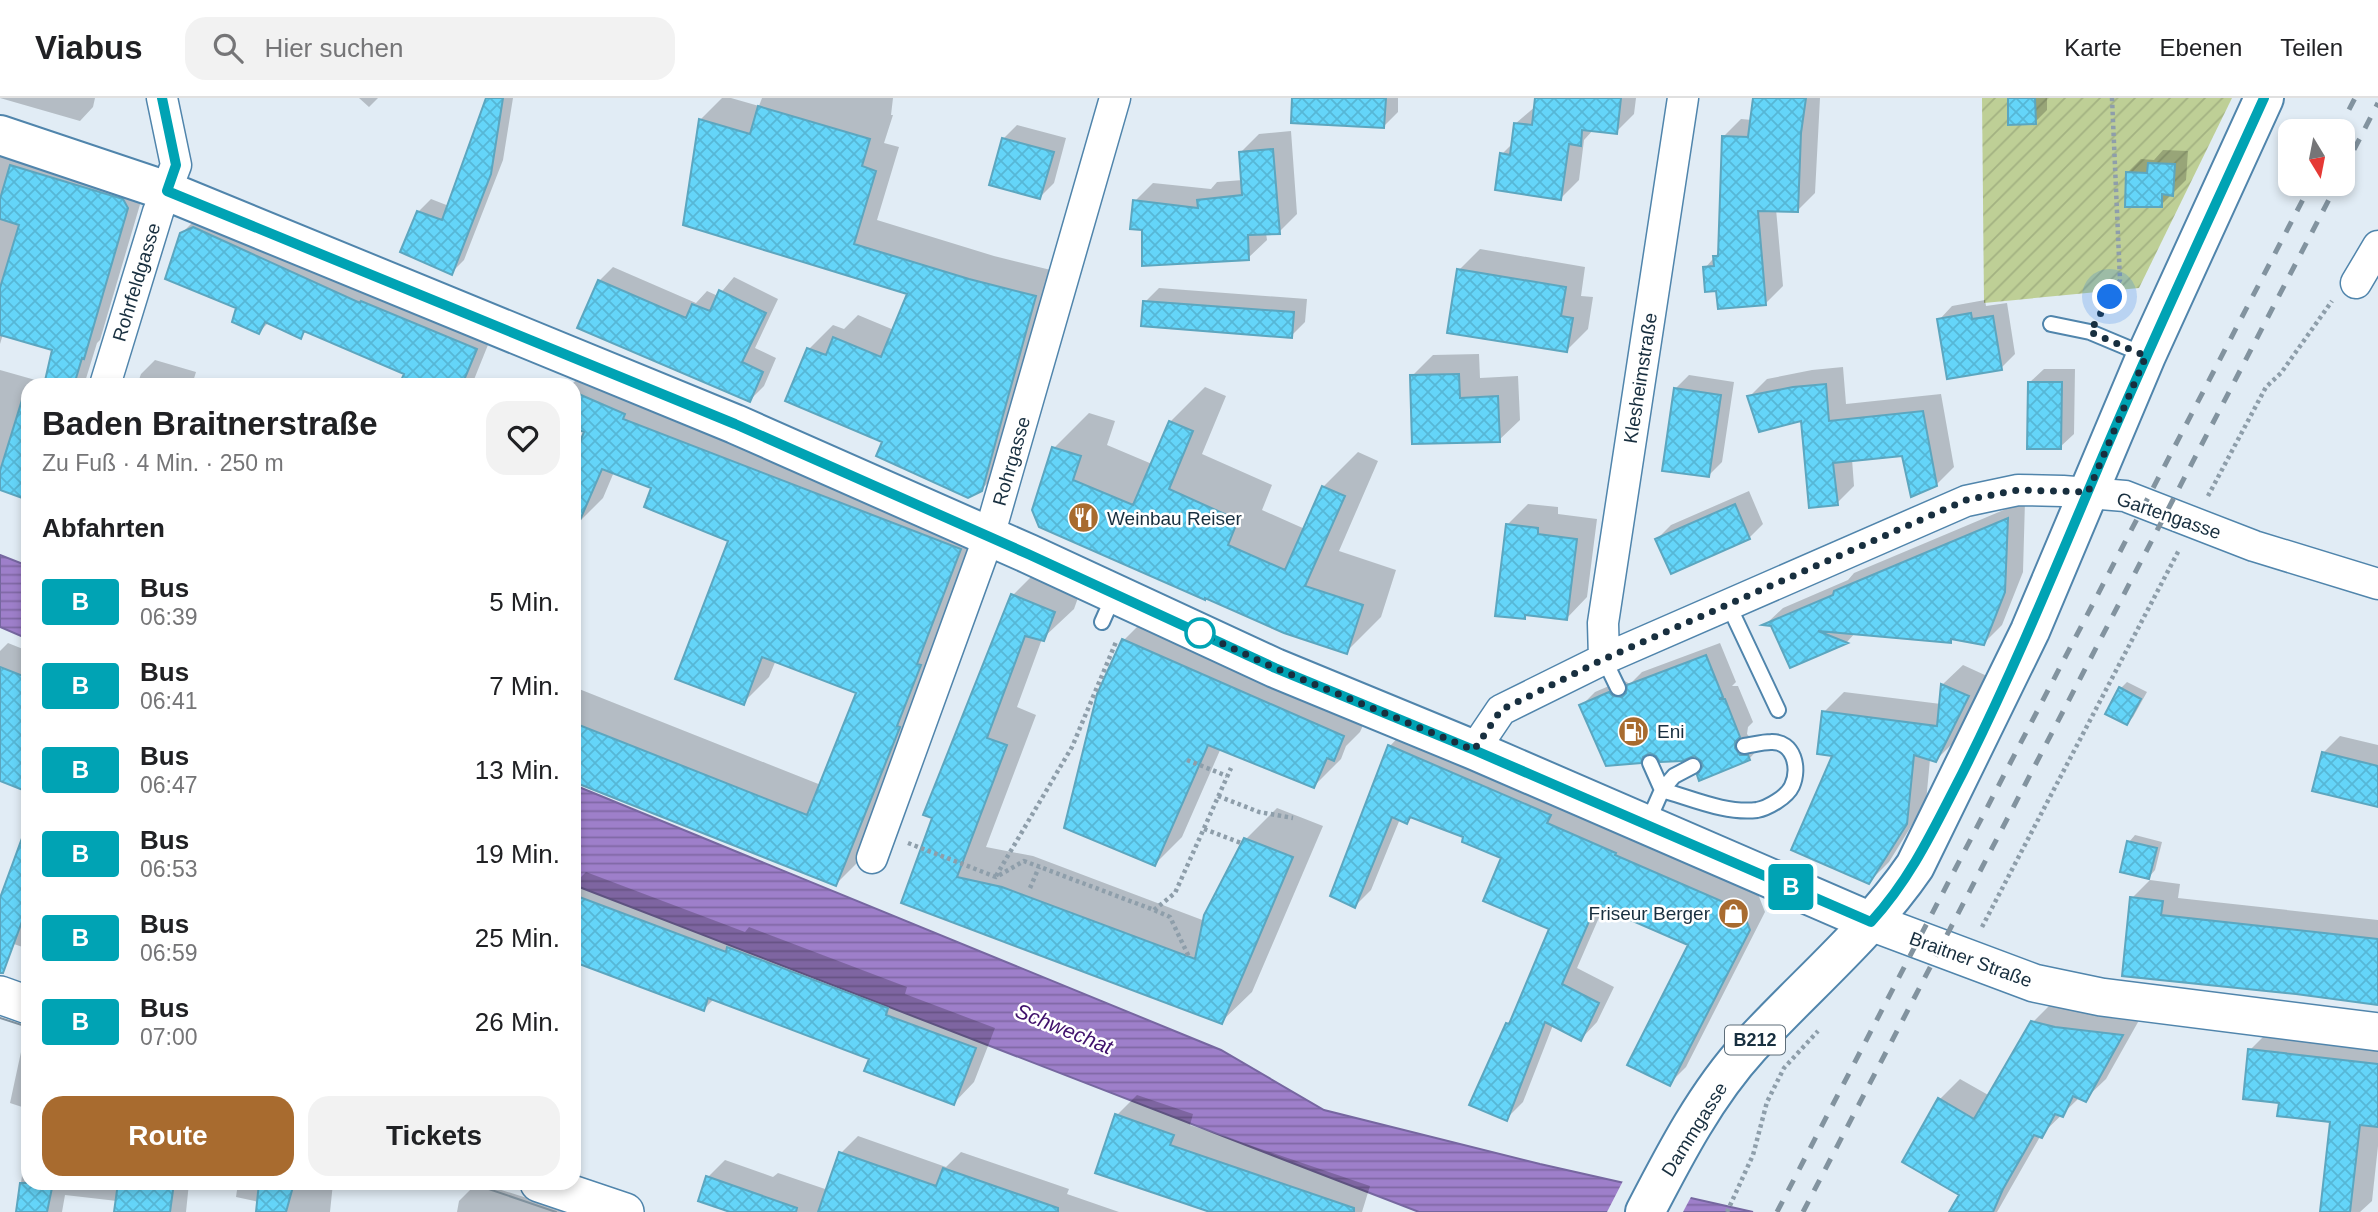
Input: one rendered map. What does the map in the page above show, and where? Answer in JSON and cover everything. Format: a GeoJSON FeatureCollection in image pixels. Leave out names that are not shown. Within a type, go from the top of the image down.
{"type":"FeatureCollection","features":[{"type":"Feature","properties":{"kind":"main road","name":"Dammgasse"},"geometry":{"type":"LineString","coordinates":[[1645,1212],[1703,1107],[1748,1048],[1893,898],[1921,854],[2031,631],[2146,356],[2264,98]]}},
{"type":"Feature","properties":{"kind":"main road","name":"Braitner Straße"},"geometry":{"type":"LineString","coordinates":[[0,135],[167,191],[735,424],[989,536],[1117,606],[1474,750],[1871,922]]}},
{"type":"Feature","properties":{"kind":"street","name":"Rohrfeldgasse"},"geometry":{"type":"LineString","coordinates":[[107,378],[158,212],[176,165],[162,98]]}},
{"type":"Feature","properties":{"kind":"street","name":"Rohrgasse"},"geometry":{"type":"LineString","coordinates":[[877,845],[989,536],[1115,98]]}},
{"type":"Feature","properties":{"kind":"street","name":"Klesheimstraße"},"geometry":{"type":"LineString","coordinates":[[1604,659],[1603,623],[1683,98]]}},
{"type":"Feature","properties":{"kind":"street"},"geometry":{"type":"LineString","coordinates":[[2356,283],[2378,246]]}},
{"type":"Feature","properties":{"kind":"street","name":"Gartengasse"},"geometry":{"type":"LineString","coordinates":[[1474,750],[1501,710],[1604,659],[1966,500],[2018,490],[2125,496],[2254,546],[2378,584]]}},
{"type":"Feature","properties":{"kind":"street","name":"Braitner Straße"},"geometry":{"type":"LineString","coordinates":[[1871,922],[2047,986],[2101,997],[2378,1032]]}},
{"type":"Feature","properties":{"kind":"street"},"geometry":{"type":"LineString","coordinates":[[0,995],[21,1002]]}},
{"type":"Feature","properties":{"kind":"street"},"geometry":{"type":"LineString","coordinates":[[560,1190],[625,1212]]}},
{"type":"Feature","properties":{"kind":"lane"},"geometry":{"type":"LineString","coordinates":[[2051,324],[2090,332],[2146,356]]}},
{"type":"Feature","properties":{"kind":"lane"},"geometry":{"type":"LineString","coordinates":[[1729,606],[1778,710]]}},
{"type":"Feature","properties":{"kind":"lane"},"geometry":{"type":"LineString","coordinates":[[1604,659],[1618,688]]}},
{"type":"Feature","properties":{"kind":"lane"},"geometry":{"type":"LineString","coordinates":[[1662,790],[1727,808],[1758,810],[1774,803],[1791,788],[1795,773],[1793,755],[1785,745],[1772,741],[1744,746]]}},
{"type":"Feature","properties":{"kind":"lane"},"geometry":{"type":"LineString","coordinates":[[1650,763],[1662,790]]}},
{"type":"Feature","properties":{"kind":"lane"},"geometry":{"type":"LineString","coordinates":[[1646,825],[1662,790],[1674,776],[1693,766]]}},
{"type":"Feature","properties":{"kind":"path"},"geometry":{"type":"LineString","coordinates":[[2090,332],[2119,279],[2112,98]]}},
{"type":"Feature","properties":{"kind":"path"},"geometry":{"type":"LineString","coordinates":[[1980,931],[2266,387],[2281,373],[2328,304],[2356,283]]}},
{"type":"Feature","properties":{"kind":"path"},"geometry":{"type":"LineString","coordinates":[[996,877],[1072,747],[1117,606]]}},
{"type":"Feature","properties":{"kind":"path"},"geometry":{"type":"LineString","coordinates":[[1187,760],[1227,776]]}},
{"type":"Feature","properties":{"kind":"path"},"geometry":{"type":"LineString","coordinates":[[1154,910],[1175,893],[1231,768]]}},
{"type":"Feature","properties":{"kind":"path"},"geometry":{"type":"LineString","coordinates":[[1218,796],[1259,812],[1293,818]]}},
{"type":"Feature","properties":{"kind":"path"},"geometry":{"type":"LineString","coordinates":[[1204,829],[1241,843]]}},
{"type":"Feature","properties":{"kind":"path"},"geometry":{"type":"LineString","coordinates":[[877,845],[996,877],[1024,862],[1039,867],[1170,917],[1189,957]]}},
{"type":"Feature","properties":{"kind":"path"},"geometry":{"type":"LineString","coordinates":[[1030,888],[1039,867]]}},
{"type":"Feature","properties":{"kind":"path"},"geometry":{"type":"LineString","coordinates":[[1727,1212],[1753,1155],[1767,1102],[1784,1068],[1820,1030]]}},
{"type":"Feature","properties":{"kind":"green space"},"geometry":{"type":"Polygon","coordinates":[[[1982,98],[2232,98],[2139,288],[1984,303],[1982,98]]]}},
{"type":"Feature","properties":{"kind":"water"},"geometry":{"type":"Polygon","coordinates":[[[0,555],[21,563],[21,636],[0,627],[0,555]]]}},
{"type":"Feature","properties":{"kind":"water","name":"Schwechat"},"geometry":{"type":"Polygon","coordinates":[[[581,788],[1221,1050],[1324,1110],[1540,1164],[1753,1212],[1419,1212],[581,888],[581,788]]]}},
{"type":"Feature","properties":{"kind":"pier"},"geometry":{"type":"Polygon","coordinates":[[[1624,1179],[1692,1195],[1683,1212],[1607,1212],[1624,1179]]]}},
{"type":"Feature","properties":{"kind":"building"},"geometry":{"type":"Polygon","coordinates":[[[486,98],[503,98],[491,174],[452,275],[400,252],[417,211],[442,220],[486,98]]]}},
{"type":"Feature","properties":{"kind":"building"},"geometry":{"type":"Polygon","coordinates":[[[1292,98],[1386,98],[1384,128],[1291,123],[1292,98]]]}},
{"type":"Feature","properties":{"kind":"building"},"geometry":{"type":"Polygon","coordinates":[[[1535,98],[1621,98],[1617,134],[1582,130],[1581,146],[1569,144],[1561,200],[1495,190],[1500,153],[1510,155],[1514,123],[1532,125],[1535,98]]]}},
{"type":"Feature","properties":{"kind":"building"},"geometry":{"type":"Polygon","coordinates":[[[1753,98],[1806,98],[1801,133],[1798,212],[1758,211],[1766,305],[1718,309],[1716,291],[1705,292],[1703,267],[1714,266],[1713,256],[1718,256],[1722,136],[1748,137],[1753,98]]]}},
{"type":"Feature","properties":{"kind":"building"},"geometry":{"type":"Polygon","coordinates":[[[2008,98],[2035,98],[2036,124],[2008,125],[2008,98]]]}},
{"type":"Feature","properties":{"kind":"building"},"geometry":{"type":"Polygon","coordinates":[[[758,106],[870,139],[862,166],[876,171],[854,244],[1036,296],[982,491],[968,498],[876,456],[882,442],[785,401],[807,348],[826,355],[833,337],[881,357],[907,294],[683,225],[699,119],[750,134],[758,106]]]}},
{"type":"Feature","properties":{"kind":"building"},"geometry":{"type":"Polygon","coordinates":[[[1002,138],[1054,152],[1040,199],[989,185],[1002,138]]]}},
{"type":"Feature","properties":{"kind":"building"},"geometry":{"type":"Polygon","coordinates":[[[1273,149],[1280,234],[1248,235],[1249,260],[1142,266],[1142,230],[1130,229],[1133,200],[1198,208],[1197,200],[1242,195],[1239,152],[1273,149]]]}},
{"type":"Feature","properties":{"kind":"building"},"geometry":{"type":"Polygon","coordinates":[[[2148,163],[2175,164],[2173,196],[2162,194],[2162,207],[2125,207],[2126,172],[2147,173],[2148,163]]]}},
{"type":"Feature","properties":{"kind":"building"},"geometry":{"type":"Polygon","coordinates":[[[10,165],[123,199],[128,208],[76,378],[46,378],[52,350],[0,335],[0,288],[19,225],[0,219],[0,199],[10,165]]]}},
{"type":"Feature","properties":{"kind":"building"},"geometry":{"type":"Polygon","coordinates":[[[193,227],[360,303],[361,301],[477,349],[465,378],[402,378],[404,374],[304,331],[301,339],[265,322],[259,334],[232,322],[236,308],[165,279],[180,233],[193,227]]]}},
{"type":"Feature","properties":{"kind":"building"},"geometry":{"type":"Polygon","coordinates":[[[1457,269],[1566,287],[1561,316],[1573,318],[1567,352],[1447,333],[1457,269]]]}},
{"type":"Feature","properties":{"kind":"building"},"geometry":{"type":"Polygon","coordinates":[[[598,280],[686,318],[692,304],[710,311],[719,290],[766,313],[742,362],[763,372],[750,402],[577,328],[598,280]]]}},
{"type":"Feature","properties":{"kind":"building"},"geometry":{"type":"Polygon","coordinates":[[[1143,301],[1294,312],[1292,338],[1141,326],[1143,301]]]}},
{"type":"Feature","properties":{"kind":"building"},"geometry":{"type":"Polygon","coordinates":[[[1971,313],[1972,319],[1993,316],[2002,370],[1947,379],[1937,319],[1971,313]]]}},
{"type":"Feature","properties":{"kind":"building"},"geometry":{"type":"Polygon","coordinates":[[[1459,374],[1460,398],[1498,396],[1500,442],[1412,444],[1410,375],[1459,374]]]}},
{"type":"Feature","properties":{"kind":"building"},"geometry":{"type":"Polygon","coordinates":[[[2028,382],[2062,382],[2061,449],[2027,449],[2028,382]]]}},
{"type":"Feature","properties":{"kind":"building"},"geometry":{"type":"Polygon","coordinates":[[[1826,384],[1829,421],[1923,411],[1937,486],[1911,497],[1902,456],[1833,463],[1838,505],[1809,508],[1801,421],[1759,432],[1747,396],[1826,384]]]}},
{"type":"Feature","properties":{"kind":"building"},"geometry":{"type":"Polygon","coordinates":[[[1674,388],[1721,395],[1709,477],[1662,471],[1674,388]]]}},
{"type":"Feature","properties":{"kind":"building"},"geometry":{"type":"Polygon","coordinates":[[[581,395],[625,414],[623,419],[961,549],[917,664],[921,665],[897,726],[900,727],[836,886],[581,785],[581,726],[807,815],[856,693],[762,657],[744,705],[675,679],[728,541],[644,507],[651,488],[602,469],[581,518],[581,439],[584,432],[581,431],[581,395]]]}},
{"type":"Feature","properties":{"kind":"building"},"geometry":{"type":"Polygon","coordinates":[[[21,403],[21,498],[0,490],[0,471],[21,403]]]}},
{"type":"Feature","properties":{"kind":"building"},"geometry":{"type":"Polygon","coordinates":[[[1169,421],[1193,431],[1169,489],[1238,520],[1228,545],[1285,570],[1322,486],[1345,496],[1305,586],[1363,605],[1347,654],[1284,633],[1039,527],[1032,510],[1052,447],[1081,456],[1073,480],[1133,505],[1169,421]]]}},
{"type":"Feature","properties":{"kind":"building"},"geometry":{"type":"Polygon","coordinates":[[[1735,504],[1750,539],[1671,574],[1655,539],[1735,504]]]}},
{"type":"Feature","properties":{"kind":"building"},"geometry":{"type":"Polygon","coordinates":[[[2008,518],[2005,592],[1984,645],[1951,639],[1951,643],[1818,631],[1848,643],[1790,668],[1771,626],[1762,625],[1833,595],[1834,591],[2008,518]]]}},
{"type":"Feature","properties":{"kind":"building"},"geometry":{"type":"Polygon","coordinates":[[[1506,524],[1538,528],[1538,534],[1577,539],[1567,620],[1525,615],[1525,619],[1495,616],[1506,524]]]}},
{"type":"Feature","properties":{"kind":"building"},"geometry":{"type":"Polygon","coordinates":[[[1011,594],[1055,612],[1044,641],[1025,636],[987,738],[1007,745],[957,877],[1002,887],[1195,959],[1204,915],[1244,838],[1293,857],[1222,1024],[901,903],[932,818],[923,815],[1011,594]]]}},
{"type":"Feature","properties":{"kind":"building"},"geometry":{"type":"Polygon","coordinates":[[[1122,639],[1344,736],[1334,761],[1327,758],[1314,788],[1208,745],[1155,866],[1064,828],[1097,694],[1122,639]]]}},
{"type":"Feature","properties":{"kind":"building"},"geometry":{"type":"Polygon","coordinates":[[[1706,655],[1723,697],[1719,699],[1725,699],[1740,737],[1735,742],[1735,748],[1740,755],[1748,755],[1750,760],[1699,781],[1697,775],[1703,766],[1694,756],[1682,761],[1660,762],[1650,753],[1643,757],[1641,763],[1606,766],[1579,705],[1609,692],[1613,696],[1622,697],[1626,693],[1627,685],[1706,655]]]}},
{"type":"Feature","properties":{"kind":"building"},"geometry":{"type":"Polygon","coordinates":[[[0,667],[21,675],[21,789],[0,781],[0,667]]]}},
{"type":"Feature","properties":{"kind":"building"},"geometry":{"type":"Polygon","coordinates":[[[1941,684],[1969,696],[1936,762],[1914,755],[1907,824],[1869,884],[1791,850],[1832,756],[1817,754],[1822,711],[1937,726],[1941,684]]]}},
{"type":"Feature","properties":{"kind":"building"},"geometry":{"type":"Polygon","coordinates":[[[2119,687],[2141,699],[2127,725],[2105,714],[2119,687]]]}},
{"type":"Feature","properties":{"kind":"building"},"geometry":{"type":"Polygon","coordinates":[[[1388,745],[1551,815],[1547,823],[1742,910],[1750,930],[1670,1086],[1627,1065],[1688,945],[1596,905],[1562,984],[1599,1003],[1581,1041],[1545,1022],[1507,1121],[1469,1105],[1506,1023],[1509,1024],[1549,929],[1483,901],[1501,858],[1462,842],[1463,837],[1410,817],[1407,824],[1392,817],[1355,908],[1330,896],[1388,745]]]}},
{"type":"Feature","properties":{"kind":"building"},"geometry":{"type":"Polygon","coordinates":[[[2322,752],[2378,766],[2378,807],[2312,791],[2322,752]]]}},
{"type":"Feature","properties":{"kind":"building"},"geometry":{"type":"Polygon","coordinates":[[[21,841],[21,924],[3,973],[0,973],[0,898],[21,841]]]}},
{"type":"Feature","properties":{"kind":"building"},"geometry":{"type":"Polygon","coordinates":[[[2127,841],[2157,848],[2149,879],[2120,872],[2127,841]]]}},
{"type":"Feature","properties":{"kind":"building"},"geometry":{"type":"Polygon","coordinates":[[[2130,897],[2163,901],[2161,915],[2378,939],[2378,1005],[2122,976],[2130,897]]]}},
{"type":"Feature","properties":{"kind":"building"},"geometry":{"type":"Polygon","coordinates":[[[581,898],[726,952],[727,947],[888,1008],[886,1015],[976,1048],[954,1105],[864,1071],[869,1059],[708,998],[704,1011],[581,965],[581,898]]]}},
{"type":"Feature","properties":{"kind":"building"},"geometry":{"type":"Polygon","coordinates":[[[2031,1021],[2055,1027],[2123,1035],[2086,1102],[2073,1096],[2063,1117],[2055,1114],[2042,1138],[2034,1135],[1993,1212],[1949,1212],[1959,1195],[1902,1162],[1938,1098],[1974,1119],[2031,1021]]]}},
{"type":"Feature","properties":{"kind":"building"},"geometry":{"type":"Polygon","coordinates":[[[2248,1049],[2378,1064],[2378,1127],[2360,1125],[2350,1212],[2320,1212],[2330,1122],[2277,1116],[2279,1103],[2243,1099],[2248,1049]]]}},
{"type":"Feature","properties":{"kind":"building"},"geometry":{"type":"Polygon","coordinates":[[[1115,1114],[1174,1135],[1170,1145],[1354,1208],[1354,1212],[1210,1212],[1095,1173],[1115,1114]]]}},
{"type":"Feature","properties":{"kind":"building"},"geometry":{"type":"Polygon","coordinates":[[[839,1152],[936,1186],[943,1168],[1058,1208],[1058,1212],[818,1212],[839,1152]]]}},
{"type":"Feature","properties":{"kind":"building"},"geometry":{"type":"Polygon","coordinates":[[[706,1176],[797,1208],[796,1212],[730,1212],[698,1201],[706,1176]]]}},
{"type":"Feature","properties":{"kind":"building"},"geometry":{"type":"Polygon","coordinates":[[[20,1183],[21,1190],[52,1190],[47,1212],[16,1212],[20,1183]]]}},
{"type":"Feature","properties":{"kind":"building"},"geometry":{"type":"Polygon","coordinates":[[[117,1190],[173,1190],[170,1212],[114,1212],[117,1190]]]}},
{"type":"Feature","properties":{"kind":"building"},"geometry":{"type":"Polygon","coordinates":[[[258,1190],[292,1190],[286,1212],[256,1212],[258,1190]]]}},
{"type":"Feature","properties":{"kind":"tram line"},"geometry":{"type":"LineString","coordinates":[[0,1018],[21,1025]]}},
{"type":"Feature","properties":{"kind":"tram line"},"geometry":{"type":"LineString","coordinates":[[492,1190],[556,1212]]}},
{"type":"Feature","properties":{"kind":"railway"},"geometry":{"type":"LineString","coordinates":[[2344,119],[2355,98]]}},
{"type":"Feature","properties":{"kind":"railway"},"geometry":{"type":"LineString","coordinates":[[2356,146],[2378,103]]}},
{"type":"Feature","properties":{"kind":"railway"},"geometry":{"type":"LineString","coordinates":[[1777,1212],[2305,196]]}},
{"type":"Feature","properties":{"kind":"railway"},"geometry":{"type":"LineString","coordinates":[[1803,1212],[2331,196]]}},
{"type":"Feature","properties":{"kind":"bus line","name":"B"},"geometry":{"type":"LineString","coordinates":[[162,98],[176,165],[167,191],[735,424],[1028,554],[1275,668],[1474,750],[1871,922],[1893,898],[1915,866],[2031,631],[2146,356],[2264,98]]}},
{"type":"Feature","properties":{"kind":"place","name":"Weinbau Reiser"},"geometry":{"type":"Point","coordinates":[1084,518]}},
{"type":"Feature","properties":{"kind":"place","name":"Eni"},"geometry":{"type":"Point","coordinates":[1634,731]}},
{"type":"Feature","properties":{"kind":"place","name":"Friseur Berger"},"geometry":{"type":"Point","coordinates":[1733,913]}},
{"type":"Feature","properties":{"kind":"route"},"geometry":{"type":"LineString","coordinates":[[1200,633],[1275,668],[1474,750],[1501,710],[1604,659],[1966,500],[2018,490],[2088,492],[2146,356],[2090,332],[2110,297]]}}]}
